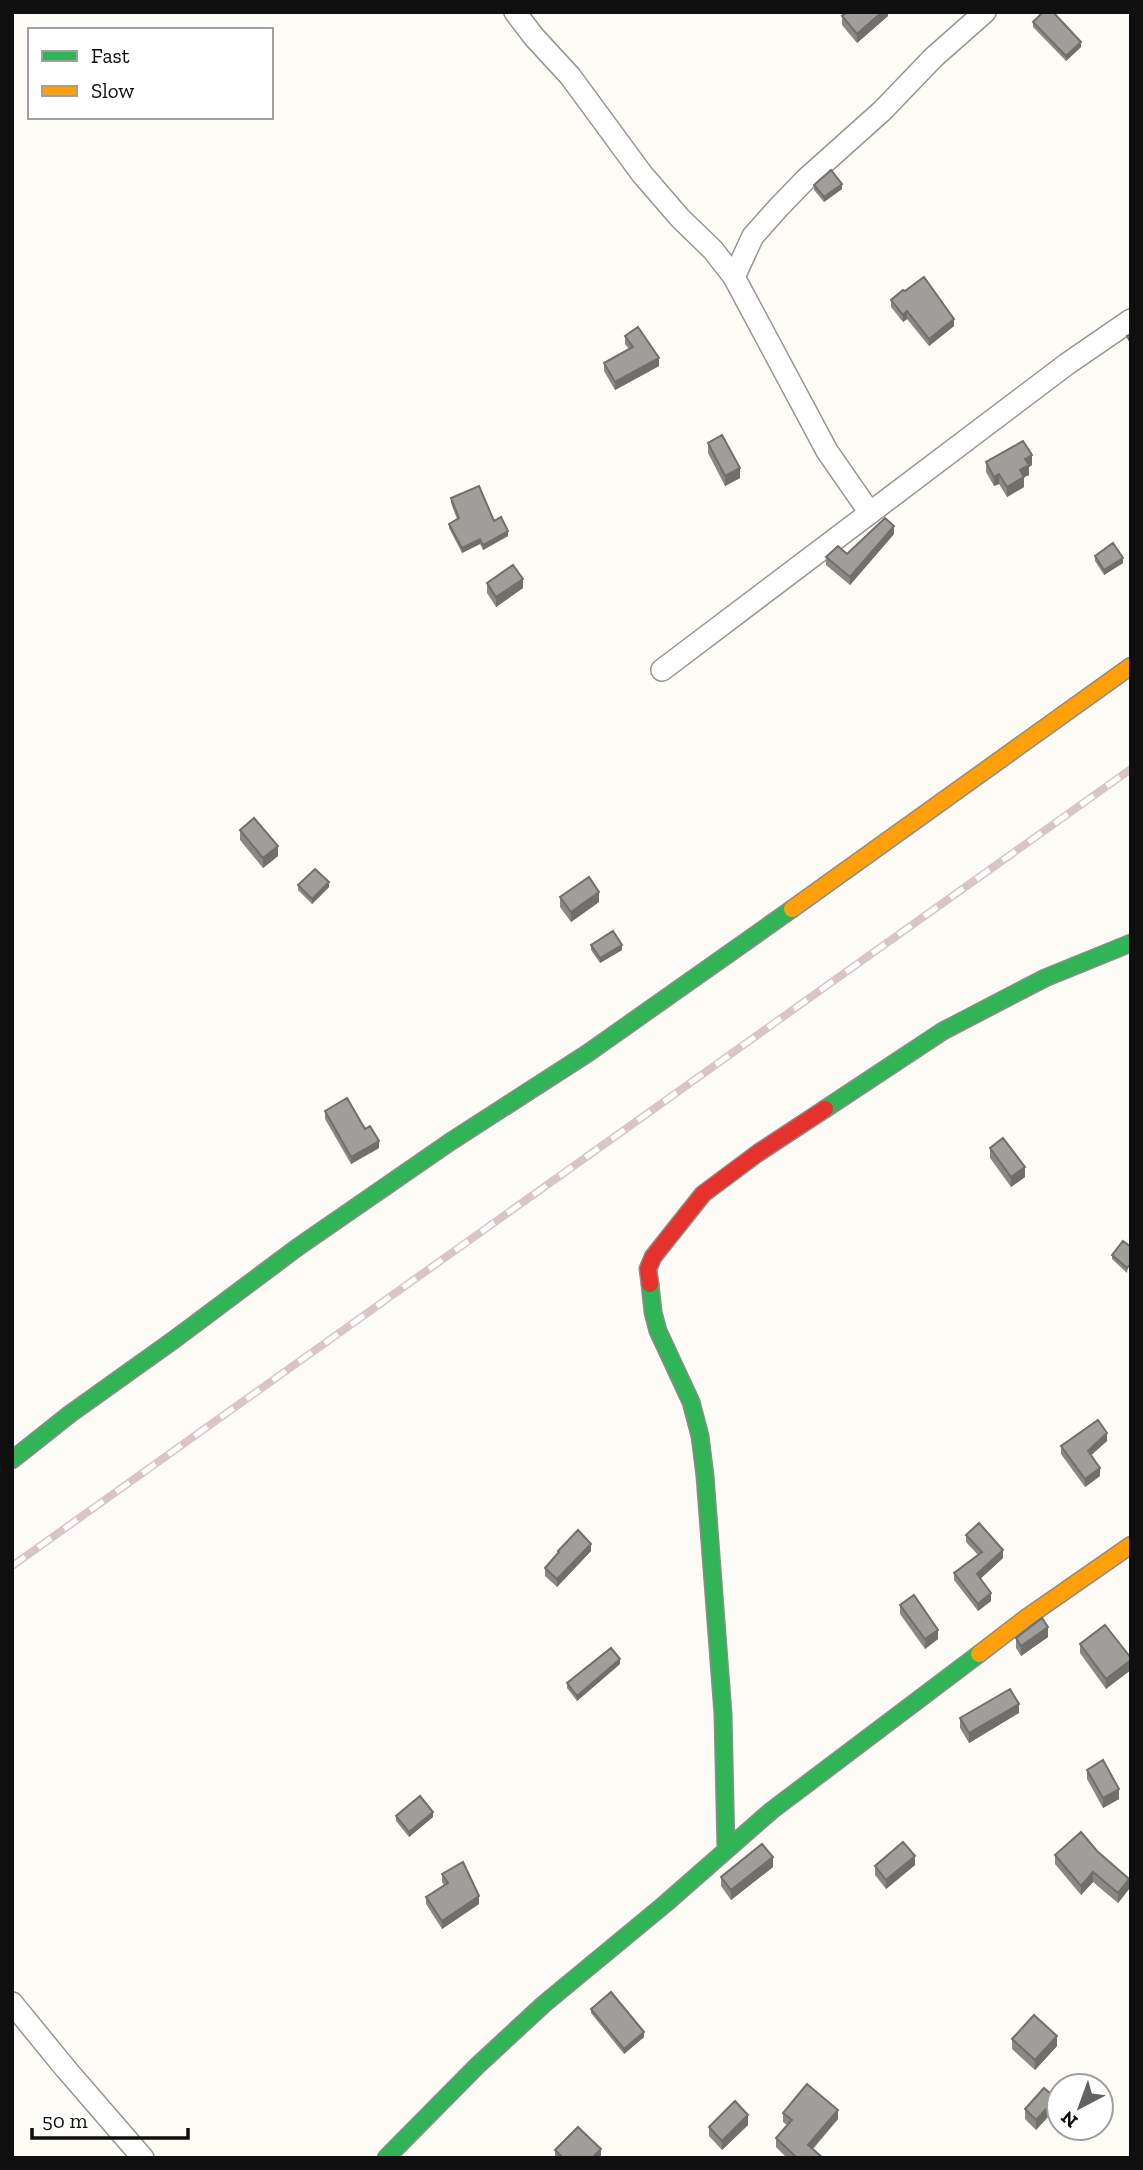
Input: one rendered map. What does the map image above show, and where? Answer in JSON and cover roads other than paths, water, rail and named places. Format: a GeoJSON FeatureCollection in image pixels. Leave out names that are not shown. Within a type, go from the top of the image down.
{"type":"FeatureCollection","features":[{"type":"Feature","properties":{"kind":"street"},"geometry":{"type":"LineString","coordinates":[[515,12],[578,86],[642,174],[680,218],[713,250],[734,277],[827,451],[870,513]]}},
{"type":"Feature","properties":{"kind":"street"},"geometry":{"type":"LineString","coordinates":[[734,277],[753,236],[778,208],[806,179],[882,111],[934,57],[985,12]]}},
{"type":"Feature","properties":{"kind":"street"},"geometry":{"type":"LineString","coordinates":[[662,670],[1067,364],[1131,320]]}},
{"type":"Feature","properties":{"kind":"street"},"geometry":{"type":"LineString","coordinates":[[12,1460],[298,1247],[450,1142],[599,1045],[1131,666]]}},
{"type":"Feature","properties":{"kind":"street"},"geometry":{"type":"LineString","coordinates":[[726,1849],[723,1714],[700,1436],[691,1402],[658,1331],[648,1269],[653,1258],[703,1194],[758,1153],[943,1031],[1045,978],[1131,943]]}},
{"type":"Feature","properties":{"kind":"street"},"geometry":{"type":"LineString","coordinates":[[386,2158],[477,2066],[544,2004],[657,1911],[771,1811],[1015,1627],[1131,1545]]}},
{"type":"Feature","properties":{"kind":"street"},"geometry":{"type":"LineString","coordinates":[[12,2003],[143,2158]]}},
{"type":"Feature","properties":{"kind":"railway"},"geometry":{"type":"LineString","coordinates":[[12,1566],[1131,769]]}}]}
